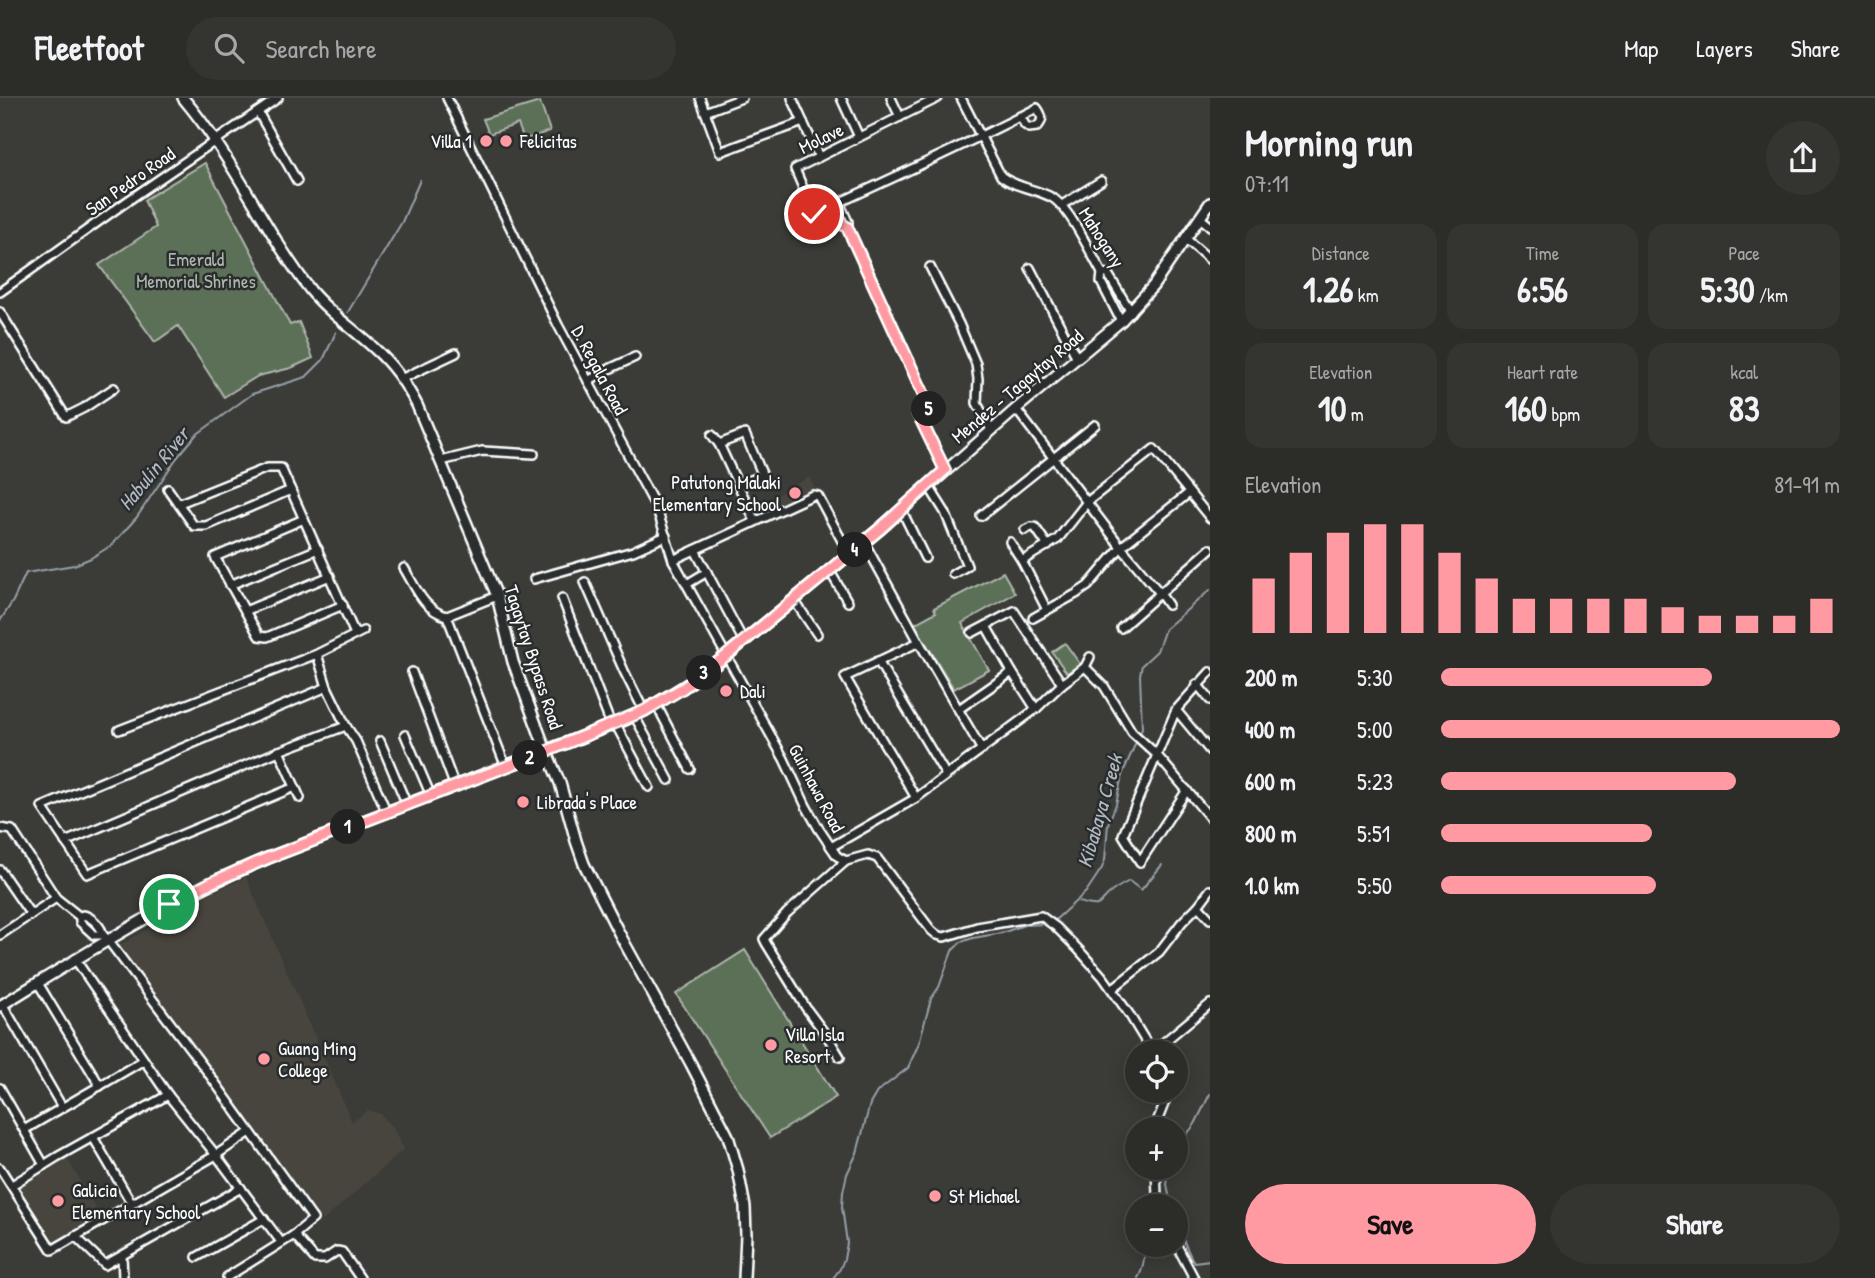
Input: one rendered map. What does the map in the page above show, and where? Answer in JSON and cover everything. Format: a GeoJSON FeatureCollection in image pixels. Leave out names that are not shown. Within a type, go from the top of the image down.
{"type":"FeatureCollection","features":[{"type":"Feature","properties":{"kind":"main road","name":"Tagaytay Bypass Road"},"geometry":{"type":"LineString","coordinates":[[183,98],[215,140],[271,234],[313,293],[375,349],[401,379],[417,405],[497,596],[513,662],[560,783],[576,841],[589,875],[728,1136],[738,1170],[744,1207],[744,1278]]}},
{"type":"Feature","properties":{"kind":"main road","name":"Mendez - Tagaytay Road"},"geometry":{"type":"LineString","coordinates":[[1,1006],[95,947],[104,936],[210,883],[635,715],[704,674],[864,542],[991,430],[1122,321],[1153,286],[1210,204]]}},
{"type":"Feature","properties":{"kind":"street","name":"San Pedro Road"},"geometry":{"type":"LineString","coordinates":[[0,292],[278,98]]}},
{"type":"Feature","properties":{"kind":"street","name":"D. Regala Road"},"geometry":{"type":"LineString","coordinates":[[447,98],[558,325],[657,509],[673,560],[726,656]]}},
{"type":"Feature","properties":{"kind":"street"},"geometry":{"type":"LineString","coordinates":[[700,98],[720,152],[803,122]]}},
{"type":"Feature","properties":{"kind":"street"},"geometry":{"type":"LineString","coordinates":[[705,112],[742,98]]}},
{"type":"Feature","properties":{"kind":"street"},"geometry":{"type":"LineString","coordinates":[[792,98],[819,157]]}},
{"type":"Feature","properties":{"kind":"street"},"geometry":{"type":"LineString","coordinates":[[841,98],[859,137]]}},
{"type":"Feature","properties":{"kind":"street"},"geometry":{"type":"LineString","coordinates":[[891,98],[900,117]]}},
{"type":"Feature","properties":{"kind":"street","name":"Molave"},"geometry":{"type":"LineString","coordinates":[[837,203],[814,214],[794,169],[938,98]]}},
{"type":"Feature","properties":{"kind":"street","name":"Mahogany"},"geometry":{"type":"LineString","coordinates":[[961,98],[1001,176],[1009,183],[1051,197],[1062,205],[1102,273],[1108,274],[1131,312]]}},
{"type":"Feature","properties":{"kind":"street"},"geometry":{"type":"LineString","coordinates":[[258,113],[297,181]]}},
{"type":"Feature","properties":{"kind":"street"},"geometry":{"type":"LineString","coordinates":[[945,470],[918,414],[930,408],[847,227],[848,222],[837,203],[1020,116]]}},
{"type":"Feature","properties":{"kind":"street"},"geometry":{"type":"LineString","coordinates":[[1062,205],[1101,181]]}},
{"type":"Feature","properties":{"kind":"street"},"geometry":{"type":"LineString","coordinates":[[1200,218],[1210,226]]}},
{"type":"Feature","properties":{"kind":"street"},"geometry":{"type":"LineString","coordinates":[[1186,239],[1210,260]]}},
{"type":"Feature","properties":{"kind":"street"},"geometry":{"type":"LineString","coordinates":[[930,267],[976,364],[976,403],[991,430]]}},
{"type":"Feature","properties":{"kind":"street"},"geometry":{"type":"LineString","coordinates":[[1030,268],[1077,358]]}},
{"type":"Feature","properties":{"kind":"street"},"geometry":{"type":"LineString","coordinates":[[1102,273],[1101,282],[1122,321]]}},
{"type":"Feature","properties":{"kind":"street"},"geometry":{"type":"LineString","coordinates":[[1111,301],[1121,295]]}},
{"type":"Feature","properties":{"kind":"street"},"geometry":{"type":"LineString","coordinates":[[0,312],[66,417],[114,388]]}},
{"type":"Feature","properties":{"kind":"street"},"geometry":{"type":"LineString","coordinates":[[401,379],[456,353]]}},
{"type":"Feature","properties":{"kind":"street"},"geometry":{"type":"LineString","coordinates":[[588,381],[635,357]]}},
{"type":"Feature","properties":{"kind":"street"},"geometry":{"type":"LineString","coordinates":[[1016,409],[1167,604]]}},
{"type":"Feature","properties":{"kind":"street"},"geometry":{"type":"LineString","coordinates":[[981,516],[1096,425]]}},
{"type":"Feature","properties":{"kind":"street"},"geometry":{"type":"LineString","coordinates":[[712,435],[719,444],[755,521]]}},
{"type":"Feature","properties":{"kind":"street"},"geometry":{"type":"LineString","coordinates":[[719,444],[745,435],[763,476],[739,484]]}},
{"type":"Feature","properties":{"kind":"street"},"geometry":{"type":"LineString","coordinates":[[1022,561],[1058,539],[1087,502],[1154,449],[1210,518]]}},
{"type":"Feature","properties":{"kind":"street"},"geometry":{"type":"LineString","coordinates":[[441,461],[482,451],[534,454]]}},
{"type":"Feature","properties":{"kind":"street"},"geometry":{"type":"LineString","coordinates":[[120,730],[317,654],[359,632],[343,605],[281,468],[267,468],[180,503]]}},
{"type":"Feature","properties":{"kind":"street"},"geometry":{"type":"LineString","coordinates":[[928,485],[945,512],[967,566],[953,573]]}},
{"type":"Feature","properties":{"kind":"street"},"geometry":{"type":"LineString","coordinates":[[168,489],[194,526],[206,526],[291,490]]}},
{"type":"Feature","properties":{"kind":"street"},"geometry":{"type":"LineString","coordinates":[[1033,618],[1088,586],[1121,547],[1189,493]]}},
{"type":"Feature","properties":{"kind":"street"},"geometry":{"type":"LineString","coordinates":[[673,560],[813,495],[818,496],[849,554]]}},
{"type":"Feature","properties":{"kind":"street"},"geometry":{"type":"LineString","coordinates":[[901,509],[925,558]]}},
{"type":"Feature","properties":{"kind":"street"},"geometry":{"type":"LineString","coordinates":[[304,519],[215,557],[258,636],[267,637],[343,605]]}},
{"type":"Feature","properties":{"kind":"street"},"geometry":{"type":"LineString","coordinates":[[1025,530],[1035,527],[1048,546]]}},
{"type":"Feature","properties":{"kind":"street"},"geometry":{"type":"LineString","coordinates":[[534,579],[633,551],[666,536]]}},
{"type":"Feature","properties":{"kind":"street"},"geometry":{"type":"LineString","coordinates":[[1010,541],[1047,610]]}},
{"type":"Feature","properties":{"kind":"street"},"geometry":{"type":"LineString","coordinates":[[864,542],[982,750]]}},
{"type":"Feature","properties":{"kind":"street"},"geometry":{"type":"LineString","coordinates":[[230,585],[318,549]]}},
{"type":"Feature","properties":{"kind":"street"},"geometry":{"type":"LineString","coordinates":[[1121,628],[1210,549]]}},
{"type":"Feature","properties":{"kind":"street"},"geometry":{"type":"LineString","coordinates":[[695,550],[744,642]]}},
{"type":"Feature","properties":{"kind":"street"},"geometry":{"type":"LineString","coordinates":[[404,568],[424,601],[438,614],[447,617],[497,596]]}},
{"type":"Feature","properties":{"kind":"street"},"geometry":{"type":"LineString","coordinates":[[830,570],[848,602]]}},
{"type":"Feature","properties":{"kind":"street"},"geometry":{"type":"LineString","coordinates":[[687,584],[707,572]]}},
{"type":"Feature","properties":{"kind":"street"},"geometry":{"type":"LineString","coordinates":[[245,611],[330,576]]}},
{"type":"Feature","properties":{"kind":"street"},"geometry":{"type":"LineString","coordinates":[[585,582],[644,711]]}},
{"type":"Feature","properties":{"kind":"street"},"geometry":{"type":"LineString","coordinates":[[562,598],[613,724],[649,787]]}},
{"type":"Feature","properties":{"kind":"street"},"geometry":{"type":"LineString","coordinates":[[794,600],[817,634]]}},
{"type":"Feature","properties":{"kind":"street"},"geometry":{"type":"LineString","coordinates":[[972,633],[1014,611],[1062,684]]}},
{"type":"Feature","properties":{"kind":"street"},"geometry":{"type":"LineString","coordinates":[[447,617],[506,767]]}},
{"type":"Feature","properties":{"kind":"street"},"geometry":{"type":"LineString","coordinates":[[986,626],[1036,709]]}},
{"type":"Feature","properties":{"kind":"street"},"geometry":{"type":"LineString","coordinates":[[916,798],[845,677],[919,642]]}},
{"type":"Feature","properties":{"kind":"street"},"geometry":{"type":"LineString","coordinates":[[317,654],[327,687],[356,741],[387,813]]}},
{"type":"Feature","properties":{"kind":"street","name":"Guinhawa Road"},"geometry":{"type":"LineString","coordinates":[[726,656],[784,760],[806,806],[836,856],[846,861]]}},
{"type":"Feature","properties":{"kind":"street"},"geometry":{"type":"LineString","coordinates":[[831,847],[916,798],[982,750],[1085,667],[1090,656]]}},
{"type":"Feature","properties":{"kind":"street"},"geometry":{"type":"LineString","coordinates":[[878,662],[946,775]]}},
{"type":"Feature","properties":{"kind":"street"},"geometry":{"type":"LineString","coordinates":[[1085,667],[1104,686],[1132,732],[1156,754],[1210,818]]}},
{"type":"Feature","properties":{"kind":"street"},"geometry":{"type":"LineString","coordinates":[[412,672],[455,787]]}},
{"type":"Feature","properties":{"kind":"street"},"geometry":{"type":"LineString","coordinates":[[959,709],[1012,672]]}},
{"type":"Feature","properties":{"kind":"street"},"geometry":{"type":"LineString","coordinates":[[1187,790],[1140,862],[1123,835],[1176,710],[1210,672]]}},
{"type":"Feature","properties":{"kind":"street"},"geometry":{"type":"LineString","coordinates":[[1197,684],[1210,700]]}},
{"type":"Feature","properties":{"kind":"street"},"geometry":{"type":"LineString","coordinates":[[295,787],[88,874],[42,807],[327,687]]}},
{"type":"Feature","properties":{"kind":"street"},"geometry":{"type":"LineString","coordinates":[[656,704],[690,769]]}},
{"type":"Feature","properties":{"kind":"street"},"geometry":{"type":"LineString","coordinates":[[1176,710],[1210,751]]}},
{"type":"Feature","properties":{"kind":"street"},"geometry":{"type":"LineString","coordinates":[[635,715],[669,780]]}},
{"type":"Feature","properties":{"kind":"street"},"geometry":{"type":"LineString","coordinates":[[65,842],[279,751],[346,726]]}},
{"type":"Feature","properties":{"kind":"street"},"geometry":{"type":"LineString","coordinates":[[405,734],[431,796]]}},
{"type":"Feature","properties":{"kind":"street"},"geometry":{"type":"LineString","coordinates":[[380,741],[407,805]]}},
{"type":"Feature","properties":{"kind":"street"},"geometry":{"type":"LineString","coordinates":[[279,751],[300,798]]}},
{"type":"Feature","properties":{"kind":"street"},"geometry":{"type":"LineString","coordinates":[[0,828],[12,830],[56,898],[79,917],[80,922],[94,935],[104,936],[313,1219],[294,1235],[227,1277]]}},
{"type":"Feature","properties":{"kind":"street"},"geometry":{"type":"LineString","coordinates":[[840,1057],[806,1008],[765,939],[787,913],[846,861],[868,855],[877,858],[937,935],[944,937],[977,927],[1030,917],[1041,916],[1047,920],[1078,949],[1112,989],[1144,1040]]}},
{"type":"Feature","properties":{"kind":"street"},"geometry":{"type":"LineString","coordinates":[[0,870],[31,915]]}},
{"type":"Feature","properties":{"kind":"street"},"geometry":{"type":"LineString","coordinates":[[0,890],[10,884]]}},
{"type":"Feature","properties":{"kind":"street"},"geometry":{"type":"LineString","coordinates":[[1112,989],[1159,952],[1209,892]]}},
{"type":"Feature","properties":{"kind":"street"},"geometry":{"type":"LineString","coordinates":[[0,935],[56,898]]}},
{"type":"Feature","properties":{"kind":"street"},"geometry":{"type":"LineString","coordinates":[[1198,906],[1210,919]]}},
{"type":"Feature","properties":{"kind":"street"},"geometry":{"type":"LineString","coordinates":[[75,960],[168,1095],[281,1242]]}},
{"type":"Feature","properties":{"kind":"street"},"geometry":{"type":"LineString","coordinates":[[38,983],[100,1086]]}},
{"type":"Feature","properties":{"kind":"street"},"geometry":{"type":"LineString","coordinates":[[1166,1040],[1210,1004]]}},
{"type":"Feature","properties":{"kind":"street"},"geometry":{"type":"LineString","coordinates":[[1,1006],[62,1107]]}},
{"type":"Feature","properties":{"kind":"street"},"geometry":{"type":"LineString","coordinates":[[24,1130],[144,1060]]}},
{"type":"Feature","properties":{"kind":"street"},"geometry":{"type":"LineString","coordinates":[[0,1088],[44,1165]]}},
{"type":"Feature","properties":{"kind":"street"},"geometry":{"type":"LineString","coordinates":[[12,1185],[168,1095]]}},
{"type":"Feature","properties":{"kind":"street"},"geometry":{"type":"LineString","coordinates":[[0,1168],[52,1250],[216,1155],[250,1132]]}},
{"type":"Feature","properties":{"kind":"street"},"geometry":{"type":"LineString","coordinates":[[93,1137],[132,1204]]}},
{"type":"Feature","properties":{"kind":"street"},"geometry":{"type":"LineString","coordinates":[[75,1236],[105,1265],[241,1188]]}},
{"type":"Feature","properties":{"kind":"street"},"geometry":{"type":"LineString","coordinates":[[197,1257],[264,1219]]}},
{"type":"Feature","properties":{"kind":"street"},"geometry":{"type":"LineString","coordinates":[[294,1235],[315,1259],[325,1259],[337,1251],[342,1252],[360,1278]]}},
{"type":"Feature","properties":{"kind":"street"},"geometry":{"type":"LineString","coordinates":[[122,1256],[123,1278]]}},
{"type":"Feature","properties":{"kind":"street"},"geometry":{"type":"LineString","coordinates":[[1183,1257],[1194,1278]]}},
{"type":"Feature","properties":{"kind":"shaded area","name":"Patutong Malaki Elementary School"},"geometry":{"type":"Polygon","coordinates":[[[809,477],[816,490],[780,509],[773,497],[809,477]]]}},
{"type":"Feature","properties":{"kind":"shaded area","name":"Guang Ming College"},"geometry":{"type":"Polygon","coordinates":[[[246,877],[352,1122],[368,1110],[381,1114],[393,1128],[404,1149],[323,1221],[118,946],[198,900],[246,877]]]}},
{"type":"Feature","properties":{"kind":"shaded area","name":"Galicia Elementary School"},"geometry":{"type":"Polygon","coordinates":[[[66,1156],[101,1217],[51,1246],[16,1185],[66,1156]]]}},
{"type":"Feature","properties":{"kind":"green space"},"geometry":{"type":"Polygon","coordinates":[[[540,102],[550,131],[524,140],[518,124],[489,134],[483,119],[540,102]]]}},
{"type":"Feature","properties":{"kind":"green space","name":"Emerald Memorial Shrines"},"geometry":{"type":"Polygon","coordinates":[[[205,163],[290,325],[299,322],[313,358],[291,368],[258,376],[224,397],[178,326],[155,342],[99,265],[156,227],[144,200],[205,163]]]}},
{"type":"Feature","properties":{"kind":"green space"},"geometry":{"type":"Polygon","coordinates":[[[1003,572],[1015,593],[962,623],[989,670],[954,689],[914,624],[936,612],[934,608],[1003,572]]]}},
{"type":"Feature","properties":{"kind":"green space"},"geometry":{"type":"Polygon","coordinates":[[[1065,643],[1080,664],[1067,673],[1052,652],[1065,643]]]}},
{"type":"Feature","properties":{"kind":"green space"},"geometry":{"type":"Polygon","coordinates":[[[745,950],[836,1097],[770,1138],[676,994],[745,950]]]}},
{"type":"Feature","properties":{"kind":"waterway","name":"Habulin River"},"geometry":{"type":"LineString","coordinates":[[348,312],[402,222],[420,180]]}},
{"type":"Feature","properties":{"kind":"waterway","name":"Habulin River"},"geometry":{"type":"LineString","coordinates":[[0,621],[26,573],[74,565],[112,545],[137,517],[176,459],[196,435],[252,394],[306,377],[323,360],[336,332]]}},
{"type":"Feature","properties":{"kind":"waterway","name":"Kibabaya Creek"},"geometry":{"type":"LineString","coordinates":[[1139,735],[1142,728],[1142,665],[1157,651],[1165,629],[1210,590]]}},
{"type":"Feature","properties":{"kind":"waterway","name":"Kibabaya Creek"},"geometry":{"type":"LineString","coordinates":[[1053,922],[1086,892],[1102,868],[1108,824],[1116,804],[1122,775],[1137,740]]}},
{"type":"Feature","properties":{"kind":"waterway"},"geometry":{"type":"LineString","coordinates":[[1079,902],[1100,904],[1108,894],[1129,881],[1141,890],[1162,865]]}},
{"type":"Feature","properties":{"kind":"waterway","name":"Kibabaya Creek"},"geometry":{"type":"LineString","coordinates":[[833,1278],[840,1269],[847,1243],[842,1207],[843,1192],[870,1104],[877,1092],[908,1068],[919,1043],[931,999],[939,987],[952,951],[961,942],[973,938],[1002,933],[1024,925],[1048,924]]}},
{"type":"Feature","properties":{"kind":"waterway"},"geometry":{"type":"LineString","coordinates":[[1188,1133],[1210,1094]]}},
{"type":"Feature","properties":{"kind":"waterway"},"geometry":{"type":"LineString","coordinates":[[1166,1180],[1169,1194]]}},
{"type":"Feature","properties":{"kind":"waterway","name":"Kibabaya Creek"},"geometry":{"type":"LineString","coordinates":[[1188,1251],[1194,1262],[1210,1260]]}},
{"type":"Feature","properties":{"kind":"waterway","name":"Kibabaya Creek"},"geometry":{"type":"LineString","coordinates":[[1138,1278],[1144,1257]]}},
{"type":"Feature","properties":{"kind":"place","name":"Villa 1"},"geometry":{"type":"Point","coordinates":[486,141]}},
{"type":"Feature","properties":{"kind":"place","name":"Felicitas"},"geometry":{"type":"Point","coordinates":[506,141]}},
{"type":"Feature","properties":{"kind":"place","name":"Patutong Malaki Elementary School"},"geometry":{"type":"Point","coordinates":[795,493]}},
{"type":"Feature","properties":{"kind":"place","name":"Dali"},"geometry":{"type":"Point","coordinates":[726,691]}},
{"type":"Feature","properties":{"kind":"place","name":"Librada's Place"},"geometry":{"type":"Point","coordinates":[523,802]}},
{"type":"Feature","properties":{"kind":"place","name":"Villa Isla Resort"},"geometry":{"type":"Point","coordinates":[771,1045]}},
{"type":"Feature","properties":{"kind":"place","name":"Guang Ming College"},"geometry":{"type":"Point","coordinates":[264,1059]}},
{"type":"Feature","properties":{"kind":"place","name":"St Michael"},"geometry":{"type":"Point","coordinates":[935,1196]}},
{"type":"Feature","properties":{"kind":"place","name":"Galicia Elementary School"},"geometry":{"type":"Point","coordinates":[58,1201]}},
{"type":"Feature","properties":{"kind":"route"},"geometry":{"type":"LineString","coordinates":[[169,904],[268,858],[644,711],[704,674],[881,528],[945,470],[918,414],[930,408],[847,227],[842,224],[834,205],[814,214]]}}]}
